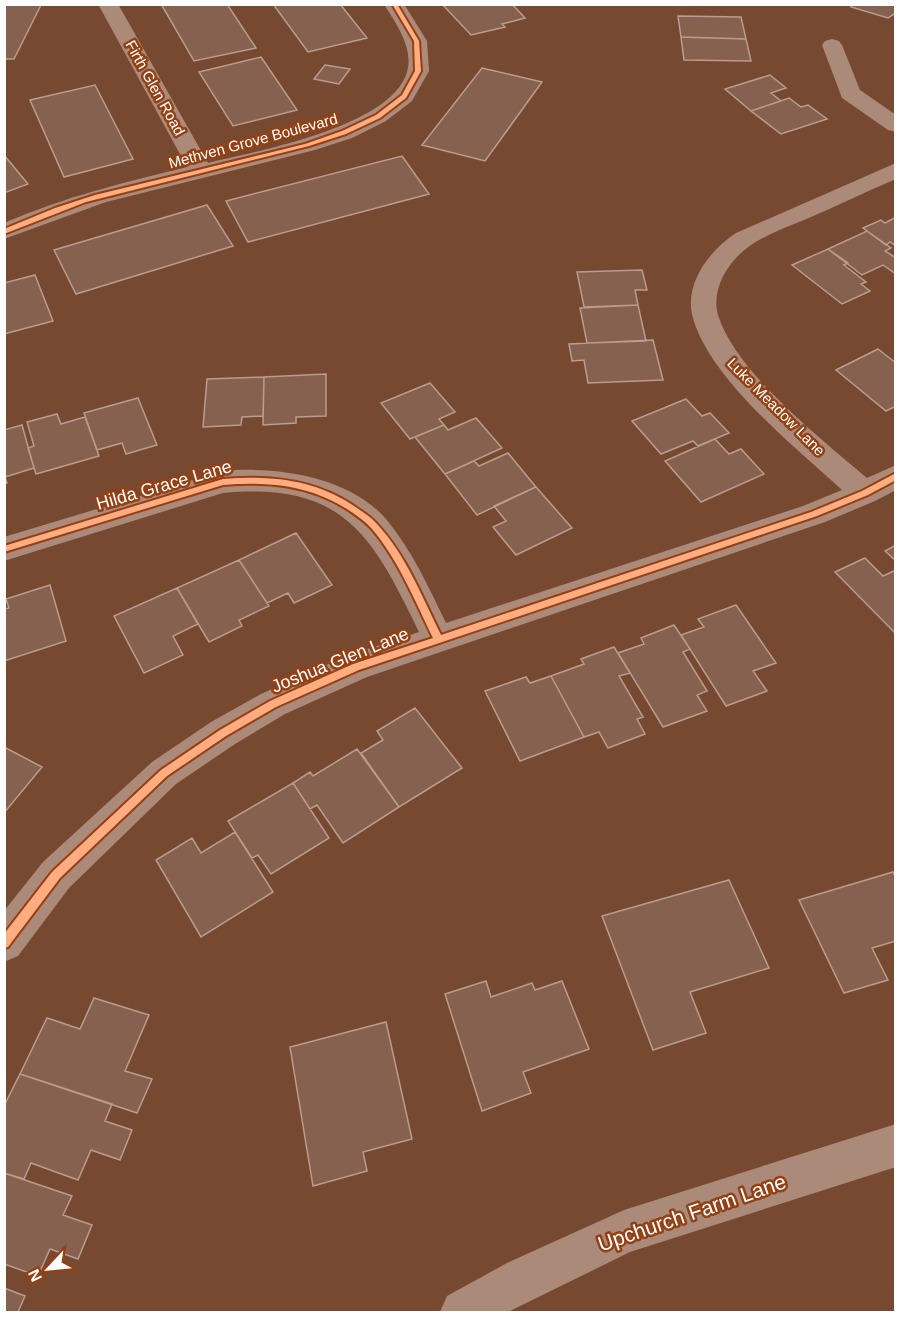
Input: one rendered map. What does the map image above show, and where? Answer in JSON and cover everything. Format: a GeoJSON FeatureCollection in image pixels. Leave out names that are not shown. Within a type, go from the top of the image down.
{"type":"FeatureCollection","features":[{"type":"Feature","properties":{"kind":"street","name":"Firth Glen Road"},"geometry":{"type":"LineString","coordinates":[[108,4],[201,171]]}},
{"type":"Feature","properties":{"kind":"street","name":"Methven Grove Boulevard"},"geometry":{"type":"LineString","coordinates":[[4,232],[78,202],[334,138],[364,125],[396,102],[414,82],[421,50],[416,36],[394,4]]}},
{"type":"Feature","properties":{"kind":"street"},"geometry":{"type":"LineString","coordinates":[[832,45],[850,93],[896,125]]}},
{"type":"Feature","properties":{"kind":"street","name":"Luke Meadow Lane"},"geometry":{"type":"LineString","coordinates":[[865,493],[797,432],[732,366],[715,340],[705,314],[706,291],[711,274],[723,256],[738,243],[764,229],[896,170]]}},
{"type":"Feature","properties":{"kind":"street","name":"Joshua Glen Lane"},"geometry":{"type":"LineString","coordinates":[[4,943],[56,875],[164,773],[223,733],[273,704],[356,667],[814,514],[865,493],[896,476]]}},
{"type":"Feature","properties":{"kind":"street","name":"Hilda Grace Lane"},"geometry":{"type":"LineString","coordinates":[[4,549],[223,482],[253,478],[312,487],[345,504],[373,524],[390,547],[438,639]]}},
{"type":"Feature","properties":{"kind":"street","name":"Upchurch Farm Lane"},"geometry":{"type":"LineString","coordinates":[[463,1312],[523,1279],[624,1232],[896,1145]]}},
{"type":"Feature","properties":{"kind":"building"},"geometry":{"type":"Polygon","coordinates":[[[4,4],[41,5],[14,59],[4,59],[4,4]]]}},
{"type":"Feature","properties":{"kind":"building"},"geometry":{"type":"Polygon","coordinates":[[[161,4],[227,4],[256,48],[194,61],[161,4]]]}},
{"type":"Feature","properties":{"kind":"building"},"geometry":{"type":"Polygon","coordinates":[[[273,4],[340,4],[367,38],[308,52],[273,4]]]}},
{"type":"Feature","properties":{"kind":"building"},"geometry":{"type":"Polygon","coordinates":[[[442,4],[512,4],[525,18],[502,24],[505,27],[471,35],[442,4]]]}},
{"type":"Feature","properties":{"kind":"building"},"geometry":{"type":"Polygon","coordinates":[[[854,4],[896,4],[896,13],[888,18],[851,7],[854,4]]]}},
{"type":"Feature","properties":{"kind":"building"},"geometry":{"type":"Polygon","coordinates":[[[678,16],[741,17],[746,39],[681,37],[678,16]]]}},
{"type":"Feature","properties":{"kind":"building"},"geometry":{"type":"Polygon","coordinates":[[[681,37],[746,39],[751,61],[684,60],[681,37]]]}},
{"type":"Feature","properties":{"kind":"building"},"geometry":{"type":"Polygon","coordinates":[[[261,57],[297,110],[233,126],[199,72],[261,57]]]}},
{"type":"Feature","properties":{"kind":"building"},"geometry":{"type":"Polygon","coordinates":[[[325,65],[350,69],[339,84],[314,79],[325,65]]]}},
{"type":"Feature","properties":{"kind":"building"},"geometry":{"type":"Polygon","coordinates":[[[482,68],[542,82],[485,161],[422,145],[482,68]]]}},
{"type":"Feature","properties":{"kind":"building"},"geometry":{"type":"Polygon","coordinates":[[[770,75],[786,88],[771,93],[781,101],[751,111],[725,89],[770,75]]]}},
{"type":"Feature","properties":{"kind":"building"},"geometry":{"type":"Polygon","coordinates":[[[95,85],[133,159],[64,177],[30,100],[95,85]]]}},
{"type":"Feature","properties":{"kind":"building"},"geometry":{"type":"Polygon","coordinates":[[[789,98],[801,107],[808,105],[827,119],[781,134],[751,111],[789,98]]]}},
{"type":"Feature","properties":{"kind":"building"},"geometry":{"type":"Polygon","coordinates":[[[4,155],[28,184],[4,193],[4,155]]]}},
{"type":"Feature","properties":{"kind":"building"},"geometry":{"type":"Polygon","coordinates":[[[402,156],[429,194],[248,242],[226,201],[402,156]]]}},
{"type":"Feature","properties":{"kind":"building"},"geometry":{"type":"Polygon","coordinates":[[[207,205],[233,246],[76,294],[54,250],[207,205]]]}},
{"type":"Feature","properties":{"kind":"building"},"geometry":{"type":"Polygon","coordinates":[[[896,217],[896,246],[890,242],[886,245],[863,228],[881,220],[885,223],[896,217]]]}},
{"type":"Feature","properties":{"kind":"building"},"geometry":{"type":"Polygon","coordinates":[[[867,231],[891,248],[885,251],[896,258],[896,274],[883,265],[862,275],[828,249],[867,231]]]}},
{"type":"Feature","properties":{"kind":"building"},"geometry":{"type":"Polygon","coordinates":[[[828,249],[848,263],[844,265],[866,282],[861,284],[870,291],[842,304],[792,265],[828,249]]]}},
{"type":"Feature","properties":{"kind":"building"},"geometry":{"type":"Polygon","coordinates":[[[642,270],[647,290],[635,290],[638,305],[584,307],[577,272],[642,270]]]}},
{"type":"Feature","properties":{"kind":"building"},"geometry":{"type":"Polygon","coordinates":[[[35,275],[53,321],[4,334],[4,283],[35,275]]]}},
{"type":"Feature","properties":{"kind":"building"},"geometry":{"type":"Polygon","coordinates":[[[638,305],[646,341],[587,343],[580,308],[638,305]]]}},
{"type":"Feature","properties":{"kind":"building"},"geometry":{"type":"Polygon","coordinates":[[[653,340],[663,380],[588,383],[584,360],[572,361],[569,344],[653,340]]]}},
{"type":"Feature","properties":{"kind":"building"},"geometry":{"type":"Polygon","coordinates":[[[878,349],[896,363],[896,406],[886,411],[836,370],[878,349]]]}},
{"type":"Feature","properties":{"kind":"building"},"geometry":{"type":"Polygon","coordinates":[[[326,374],[326,416],[296,417],[296,423],[263,425],[264,377],[326,374]]]}},
{"type":"Feature","properties":{"kind":"building"},"geometry":{"type":"Polygon","coordinates":[[[264,377],[263,416],[242,417],[241,425],[203,427],[207,379],[264,377]]]}},
{"type":"Feature","properties":{"kind":"building"},"geometry":{"type":"Polygon","coordinates":[[[430,383],[455,412],[439,419],[444,425],[410,439],[381,403],[430,383]]]}},
{"type":"Feature","properties":{"kind":"building"},"geometry":{"type":"Polygon","coordinates":[[[138,398],[157,445],[126,454],[122,443],[97,450],[84,413],[138,398]]]}},
{"type":"Feature","properties":{"kind":"building"},"geometry":{"type":"Polygon","coordinates":[[[686,399],[702,416],[710,413],[729,433],[698,446],[693,441],[661,454],[632,421],[686,399]]]}},
{"type":"Feature","properties":{"kind":"building"},"geometry":{"type":"Polygon","coordinates":[[[57,414],[61,424],[85,417],[99,456],[36,474],[28,448],[34,446],[27,422],[57,414]]]}},
{"type":"Feature","properties":{"kind":"building"},"geometry":{"type":"Polygon","coordinates":[[[476,418],[502,448],[445,474],[415,437],[444,425],[448,430],[476,418]]]}},
{"type":"Feature","properties":{"kind":"building"},"geometry":{"type":"Polygon","coordinates":[[[22,425],[34,468],[5,477],[7,483],[4,483],[4,430],[22,425]]]}},
{"type":"Feature","properties":{"kind":"building"},"geometry":{"type":"Polygon","coordinates":[[[715,439],[729,454],[741,449],[764,474],[701,502],[665,461],[715,439]]]}},
{"type":"Feature","properties":{"kind":"building"},"geometry":{"type":"Polygon","coordinates":[[[508,453],[536,487],[477,515],[445,474],[474,461],[479,466],[508,453]]]}},
{"type":"Feature","properties":{"kind":"building"},"geometry":{"type":"Polygon","coordinates":[[[536,487],[572,528],[516,555],[493,527],[506,521],[494,506],[536,487]]]}},
{"type":"Feature","properties":{"kind":"building"},"geometry":{"type":"Polygon","coordinates":[[[296,533],[332,585],[294,603],[288,593],[267,603],[239,560],[296,533]]]}},
{"type":"Feature","properties":{"kind":"building"},"geometry":{"type":"Polygon","coordinates":[[[896,545],[896,561],[885,551],[896,545]]]}},
{"type":"Feature","properties":{"kind":"building"},"geometry":{"type":"Polygon","coordinates":[[[865,558],[883,576],[896,570],[896,634],[835,572],[865,558]]]}},
{"type":"Feature","properties":{"kind":"building"},"geometry":{"type":"Polygon","coordinates":[[[239,560],[269,606],[239,620],[242,626],[209,642],[177,588],[239,560]]]}},
{"type":"Feature","properties":{"kind":"building"},"geometry":{"type":"Polygon","coordinates":[[[50,585],[66,641],[4,661],[4,609],[9,608],[6,599],[50,585]]]}},
{"type":"Feature","properties":{"kind":"building"},"geometry":{"type":"Polygon","coordinates":[[[177,588],[198,624],[173,636],[183,655],[144,673],[114,616],[177,588]]]}},
{"type":"Feature","properties":{"kind":"building"},"geometry":{"type":"Polygon","coordinates":[[[736,605],[776,663],[753,671],[767,691],[726,706],[681,635],[704,627],[698,619],[736,605]]]}},
{"type":"Feature","properties":{"kind":"building"},"geometry":{"type":"Polygon","coordinates":[[[674,625],[690,649],[683,652],[707,691],[697,695],[707,711],[663,727],[618,653],[644,644],[641,638],[674,625]]]}},
{"type":"Feature","properties":{"kind":"building"},"geometry":{"type":"Polygon","coordinates":[[[614,647],[630,673],[619,676],[643,717],[637,719],[645,734],[608,748],[599,732],[584,737],[551,676],[584,664],[581,659],[614,647]]]}},
{"type":"Feature","properties":{"kind":"building"},"geometry":{"type":"Polygon","coordinates":[[[551,676],[584,737],[520,761],[485,691],[526,677],[530,683],[551,676]]]}},
{"type":"Feature","properties":{"kind":"building"},"geometry":{"type":"Polygon","coordinates":[[[415,708],[462,768],[399,807],[361,753],[383,740],[377,731],[415,708]]]}},
{"type":"Feature","properties":{"kind":"building"},"geometry":{"type":"Polygon","coordinates":[[[4,747],[42,767],[4,813],[4,747]]]}},
{"type":"Feature","properties":{"kind":"building"},"geometry":{"type":"Polygon","coordinates":[[[357,749],[399,807],[343,843],[317,805],[310,809],[293,783],[310,772],[313,776],[357,749]]]}},
{"type":"Feature","properties":{"kind":"building"},"geometry":{"type":"Polygon","coordinates":[[[293,783],[329,838],[271,874],[258,855],[252,858],[228,821],[293,783]]]}},
{"type":"Feature","properties":{"kind":"building"},"geometry":{"type":"Polygon","coordinates":[[[235,832],[273,892],[201,937],[156,860],[192,838],[201,853],[235,832]]]}},
{"type":"Feature","properties":{"kind":"building"},"geometry":{"type":"Polygon","coordinates":[[[893,872],[896,877],[896,941],[872,948],[888,980],[844,993],[799,900],[893,872]]]}},
{"type":"Feature","properties":{"kind":"building"},"geometry":{"type":"Polygon","coordinates":[[[729,880],[769,968],[690,992],[706,1033],[653,1050],[602,916],[729,880]]]}},
{"type":"Feature","properties":{"kind":"building"},"geometry":{"type":"Polygon","coordinates":[[[486,981],[491,997],[532,983],[535,990],[562,981],[589,1049],[523,1072],[531,1093],[482,1111],[445,994],[486,981]]]}},
{"type":"Feature","properties":{"kind":"building"},"geometry":{"type":"Polygon","coordinates":[[[94,998],[149,1015],[125,1071],[152,1079],[137,1113],[20,1074],[47,1018],[80,1029],[94,998]]]}},
{"type":"Feature","properties":{"kind":"building"},"geometry":{"type":"Polygon","coordinates":[[[386,1022],[412,1139],[363,1152],[367,1171],[313,1186],[290,1047],[386,1022]]]}},
{"type":"Feature","properties":{"kind":"building"},"geometry":{"type":"Polygon","coordinates":[[[20,1074],[112,1104],[105,1121],[132,1130],[120,1160],[91,1150],[78,1180],[31,1163],[24,1179],[4,1173],[4,1106],[20,1074]]]}},
{"type":"Feature","properties":{"kind":"building"},"geometry":{"type":"Polygon","coordinates":[[[4,1173],[72,1196],[63,1215],[92,1225],[78,1259],[50,1249],[38,1276],[4,1264],[4,1173]]]}},
{"type":"Feature","properties":{"kind":"building"},"geometry":{"type":"Polygon","coordinates":[[[4,1288],[25,1296],[18,1312],[4,1312],[4,1288]]]}},
{"type":"Feature","properties":{"kind":"cycle path"},"geometry":{"type":"LineString","coordinates":[[4,232],[84,201],[307,145],[344,133],[378,117],[404,97],[418,71],[416,41],[394,4]]}},
{"type":"Feature","properties":{"kind":"cycle path"},"geometry":{"type":"LineString","coordinates":[[4,943],[56,875],[164,773],[223,733],[273,704],[356,667],[814,514],[865,493],[896,476]]}},
{"type":"Feature","properties":{"kind":"cycle path"},"geometry":{"type":"LineString","coordinates":[[4,549],[223,482],[259,480],[293,484],[310,488],[342,502],[373,525],[402,566],[438,639]]}}]}
